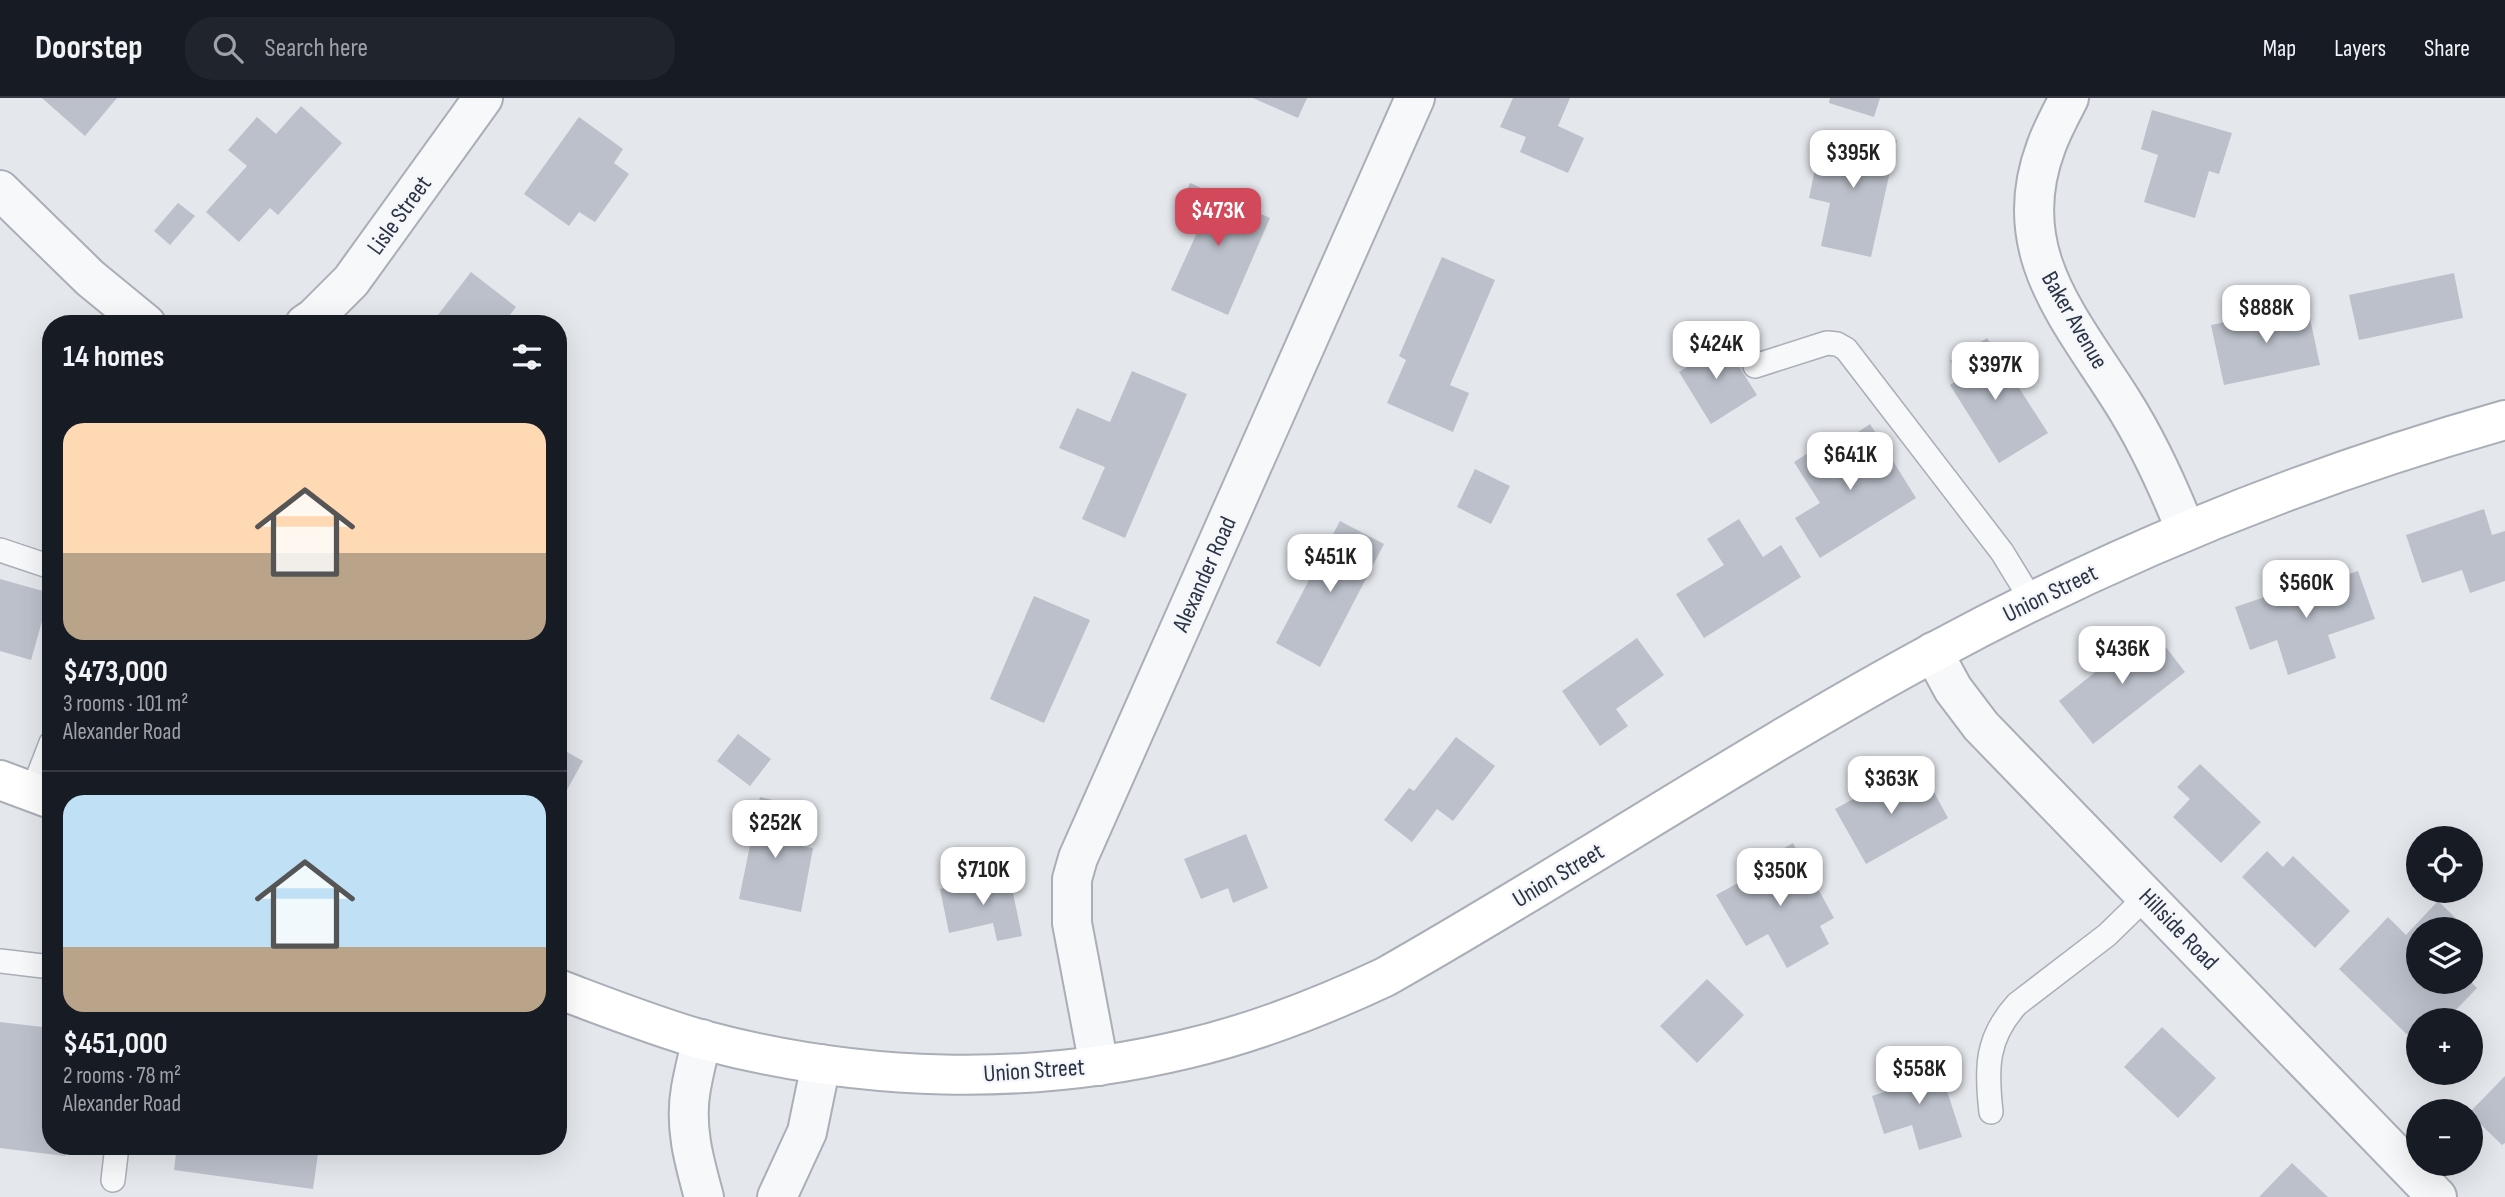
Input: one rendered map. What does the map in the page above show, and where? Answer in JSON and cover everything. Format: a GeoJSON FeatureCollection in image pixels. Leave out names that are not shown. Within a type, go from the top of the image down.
{"type":"FeatureCollection","features":[{"type":"Feature","properties":{"kind":"main road","name":"Union Street"},"geometry":{"type":"LineString","coordinates":[[567,992],[702,1039],[821,1064],[901,1073],[1000,1075],[1099,1066],[1185,1050],[1226,1039],[1316,1007],[1385,977],[1837,707],[2032,601],[2186,531],[2360,465],[2505,420]]}},
{"type":"Feature","properties":{"kind":"street","name":"Lisle Street"},"geometry":{"type":"LineString","coordinates":[[316,315],[333,300],[362,266],[483,98]]}},
{"type":"Feature","properties":{"kind":"street","name":"Alexander Road"},"geometry":{"type":"LineString","coordinates":[[1099,1066],[1072,923],[1072,879],[1078,858],[1415,98]]}},
{"type":"Feature","properties":{"kind":"street","name":"Baker Avenue"},"geometry":{"type":"LineString","coordinates":[[2069,98],[2040,167],[2034,210],[2038,249],[2052,290],[2142,434],[2186,531]]}},
{"type":"Feature","properties":{"kind":"street"},"geometry":{"type":"LineString","coordinates":[[0,190],[90,278],[135,315]]}},
{"type":"Feature","properties":{"kind":"street","name":"Hillside Road"},"geometry":{"type":"LineString","coordinates":[[1933,653],[1953,689],[1980,726],[2437,1197]]}},
{"type":"Feature","properties":{"kind":"street"},"geometry":{"type":"LineString","coordinates":[[702,1039],[689,1111],[692,1155],[704,1197]]}},
{"type":"Feature","properties":{"kind":"street"},"geometry":{"type":"LineString","coordinates":[[777,1197],[807,1132],[821,1064]]}},
{"type":"Feature","properties":{"kind":"lane"},"geometry":{"type":"LineString","coordinates":[[1755,366],[1827,343],[1846,349],[2002,552],[2032,601]]}},
{"type":"Feature","properties":{"kind":"lane"},"geometry":{"type":"LineString","coordinates":[[0,550],[42,564]]}},
{"type":"Feature","properties":{"kind":"lane"},"geometry":{"type":"LineString","coordinates":[[28,790],[42,761]]}},
{"type":"Feature","properties":{"kind":"lane"},"geometry":{"type":"LineString","coordinates":[[1991,1112],[1989,1059],[1997,1031],[2006,1017],[2017,1004],[2108,935],[2147,896]]}},
{"type":"Feature","properties":{"kind":"lane"},"geometry":{"type":"LineString","coordinates":[[0,961],[42,966]]}},
{"type":"Feature","properties":{"kind":"lane"},"geometry":{"type":"LineString","coordinates":[[113,1180],[116,1155]]}},
{"type":"Feature","properties":{"kind":"building"},"geometry":{"type":"Polygon","coordinates":[[[42,98],[117,98],[85,136],[42,98]]]}},
{"type":"Feature","properties":{"kind":"building"},"geometry":{"type":"Polygon","coordinates":[[[1253,98],[1307,98],[1298,118],[1253,98]]]}},
{"type":"Feature","properties":{"kind":"building"},"geometry":{"type":"Polygon","coordinates":[[[1513,98],[1570,98],[1558,126],[1584,138],[1568,173],[1520,152],[1526,137],[1500,127],[1513,98]]]}},
{"type":"Feature","properties":{"kind":"building"},"geometry":{"type":"Polygon","coordinates":[[[1830,98],[1880,98],[1874,117],[1829,103],[1830,98]]]}},
{"type":"Feature","properties":{"kind":"building"},"geometry":{"type":"Polygon","coordinates":[[[301,106],[342,143],[278,215],[270,208],[239,242],[206,212],[247,166],[228,150],[257,117],[276,134],[301,106]]]}},
{"type":"Feature","properties":{"kind":"building"},"geometry":{"type":"Polygon","coordinates":[[[2152,110],[2232,133],[2219,174],[2209,171],[2195,218],[2144,202],[2158,155],[2141,149],[2152,110]]]}},
{"type":"Feature","properties":{"kind":"building"},"geometry":{"type":"Polygon","coordinates":[[[579,117],[623,149],[614,163],[629,174],[595,222],[579,212],[569,226],[524,194],[579,117]]]}},
{"type":"Feature","properties":{"kind":"building"},"geometry":{"type":"Polygon","coordinates":[[[1852,131],[1897,140],[1871,257],[1821,246],[1830,203],[1809,198],[1821,140],[1849,146],[1852,131]]]}},
{"type":"Feature","properties":{"kind":"building"},"geometry":{"type":"Polygon","coordinates":[[[1190,183],[1270,218],[1228,315],[1171,290],[1200,226],[1176,216],[1190,183]]]}},
{"type":"Feature","properties":{"kind":"building"},"geometry":{"type":"Polygon","coordinates":[[[178,203],[195,216],[170,245],[154,231],[178,203]]]}},
{"type":"Feature","properties":{"kind":"building"},"geometry":{"type":"Polygon","coordinates":[[[1442,257],[1495,280],[1450,385],[1469,393],[1453,432],[1387,403],[1406,360],[1399,356],[1442,257]]]}},
{"type":"Feature","properties":{"kind":"building"},"geometry":{"type":"Polygon","coordinates":[[[471,272],[516,307],[510,315],[438,315],[471,272]]]}},
{"type":"Feature","properties":{"kind":"building"},"geometry":{"type":"Polygon","coordinates":[[[2454,273],[2463,318],[2359,340],[2349,295],[2454,273]]]}},
{"type":"Feature","properties":{"kind":"building"},"geometry":{"type":"Polygon","coordinates":[[[2307,305],[2320,365],[2224,385],[2211,325],[2307,305]]]}},
{"type":"Feature","properties":{"kind":"building"},"geometry":{"type":"Polygon","coordinates":[[[1987,338],[2048,433],[1999,463],[1950,385],[1961,378],[1950,361],[1987,338]]]}},
{"type":"Feature","properties":{"kind":"building"},"geometry":{"type":"Polygon","coordinates":[[[1707,341],[1713,350],[1724,343],[1757,395],[1711,424],[1679,372],[1692,364],[1687,353],[1707,341]]]}},
{"type":"Feature","properties":{"kind":"building"},"geometry":{"type":"Polygon","coordinates":[[[1132,371],[1187,394],[1125,538],[1082,519],[1105,467],[1059,448],[1077,408],[1110,422],[1132,371]]]}},
{"type":"Feature","properties":{"kind":"building"},"geometry":{"type":"Polygon","coordinates":[[[1870,424],[1916,498],[1820,558],[1795,518],[1820,503],[1794,462],[1832,438],[1850,466],[1867,455],[1855,434],[1870,424]]]}},
{"type":"Feature","properties":{"kind":"building"},"geometry":{"type":"Polygon","coordinates":[[[1475,469],[1510,486],[1491,524],[1457,507],[1475,469]]]}},
{"type":"Feature","properties":{"kind":"building"},"geometry":{"type":"Polygon","coordinates":[[[2484,509],[2492,535],[2505,531],[2505,581],[2470,593],[2462,570],[2422,583],[2406,535],[2484,509]]]}},
{"type":"Feature","properties":{"kind":"building"},"geometry":{"type":"Polygon","coordinates":[[[1739,519],[1763,557],[1781,545],[1801,577],[1704,638],[1676,594],[1724,565],[1707,539],[1739,519]]]}},
{"type":"Feature","properties":{"kind":"building"},"geometry":{"type":"Polygon","coordinates":[[[1340,521],[1384,544],[1320,667],[1276,643],[1340,521]]]}},
{"type":"Feature","properties":{"kind":"building"},"geometry":{"type":"Polygon","coordinates":[[[2358,571],[2375,619],[2328,635],[2336,658],[2288,675],[2277,640],[2250,650],[2235,607],[2277,593],[2279,597],[2358,571]]]}},
{"type":"Feature","properties":{"kind":"building"},"geometry":{"type":"Polygon","coordinates":[[[0,579],[42,591],[42,621],[31,660],[0,651],[0,579]]]}},
{"type":"Feature","properties":{"kind":"building"},"geometry":{"type":"Polygon","coordinates":[[[1034,596],[1090,620],[1044,723],[990,699],[1034,596]]]}},
{"type":"Feature","properties":{"kind":"building"},"geometry":{"type":"Polygon","coordinates":[[[2151,628],[2185,672],[2093,744],[2059,701],[2151,628]]]}},
{"type":"Feature","properties":{"kind":"building"},"geometry":{"type":"Polygon","coordinates":[[[1637,638],[1664,675],[1616,709],[1628,726],[1600,746],[1562,691],[1637,638]]]}},
{"type":"Feature","properties":{"kind":"building"},"geometry":{"type":"Polygon","coordinates":[[[738,734],[771,759],[750,786],[717,761],[738,734]]]}},
{"type":"Feature","properties":{"kind":"building"},"geometry":{"type":"Polygon","coordinates":[[[1456,737],[1495,766],[1453,821],[1437,809],[1412,842],[1384,820],[1409,788],[1414,791],[1456,737]]]}},
{"type":"Feature","properties":{"kind":"building"},"geometry":{"type":"Polygon","coordinates":[[[567,752],[583,761],[567,790],[567,752]]]}},
{"type":"Feature","properties":{"kind":"building"},"geometry":{"type":"Polygon","coordinates":[[[2200,764],[2261,822],[2221,863],[2173,817],[2190,799],[2177,787],[2200,764]]]}},
{"type":"Feature","properties":{"kind":"building"},"geometry":{"type":"Polygon","coordinates":[[[1922,770],[1948,818],[1866,864],[1835,809],[1868,791],[1872,798],[1922,770]]]}},
{"type":"Feature","properties":{"kind":"building"},"geometry":{"type":"Polygon","coordinates":[[[760,797],[794,805],[786,843],[813,848],[801,912],[739,899],[760,797]]]}},
{"type":"Feature","properties":{"kind":"building"},"geometry":{"type":"Polygon","coordinates":[[[1246,834],[1268,888],[1233,903],[1228,888],[1201,899],[1184,859],[1246,834]]]}},
{"type":"Feature","properties":{"kind":"building"},"geometry":{"type":"Polygon","coordinates":[[[1793,843],[1834,918],[1820,926],[1829,944],[1787,968],[1768,934],[1746,946],[1716,895],[1773,864],[1769,857],[1793,843]]]}},
{"type":"Feature","properties":{"kind":"building"},"geometry":{"type":"Polygon","coordinates":[[[2267,851],[2283,867],[2293,856],[2350,911],[2315,948],[2242,877],[2267,851]]]}},
{"type":"Feature","properties":{"kind":"building"},"geometry":{"type":"Polygon","coordinates":[[[1009,874],[1022,936],[997,941],[993,923],[949,933],[940,889],[1009,874]]]}},
{"type":"Feature","properties":{"kind":"building"},"geometry":{"type":"Polygon","coordinates":[[[2436,903],[2440,903],[2455,917],[2423,917],[2436,903]]]}},
{"type":"Feature","properties":{"kind":"building"},"geometry":{"type":"Polygon","coordinates":[[[2388,917],[2406,935],[2406,994],[2471,994],[2458,1008],[2406,1008],[2406,1033],[2339,969],[2388,917]]]}},
{"type":"Feature","properties":{"kind":"building"},"geometry":{"type":"Polygon","coordinates":[[[1707,979],[1744,1015],[1697,1063],[1660,1026],[1707,979]]]}},
{"type":"Feature","properties":{"kind":"building"},"geometry":{"type":"Polygon","coordinates":[[[0,1022],[42,1027],[42,1153],[0,1148],[0,1022]]]}},
{"type":"Feature","properties":{"kind":"building"},"geometry":{"type":"Polygon","coordinates":[[[2162,1027],[2216,1078],[2178,1118],[2124,1067],[2162,1027]]]}},
{"type":"Feature","properties":{"kind":"building"},"geometry":{"type":"Polygon","coordinates":[[[1937,1060],[1962,1137],[1919,1150],[1912,1125],[1884,1134],[1872,1096],[1897,1088],[1892,1074],[1937,1060]]]}},
{"type":"Feature","properties":{"kind":"building"},"geometry":{"type":"Polygon","coordinates":[[[2505,1076],[2505,1143],[2502,1145],[2483,1127],[2483,1099],[2505,1076]]]}},
{"type":"Feature","properties":{"kind":"building"},"geometry":{"type":"Polygon","coordinates":[[[176,1155],[318,1155],[313,1189],[174,1170],[176,1155]]]}},
{"type":"Feature","properties":{"kind":"building"},"geometry":{"type":"Polygon","coordinates":[[[2292,1163],[2328,1197],[2259,1197],[2292,1163]]]}}]}
